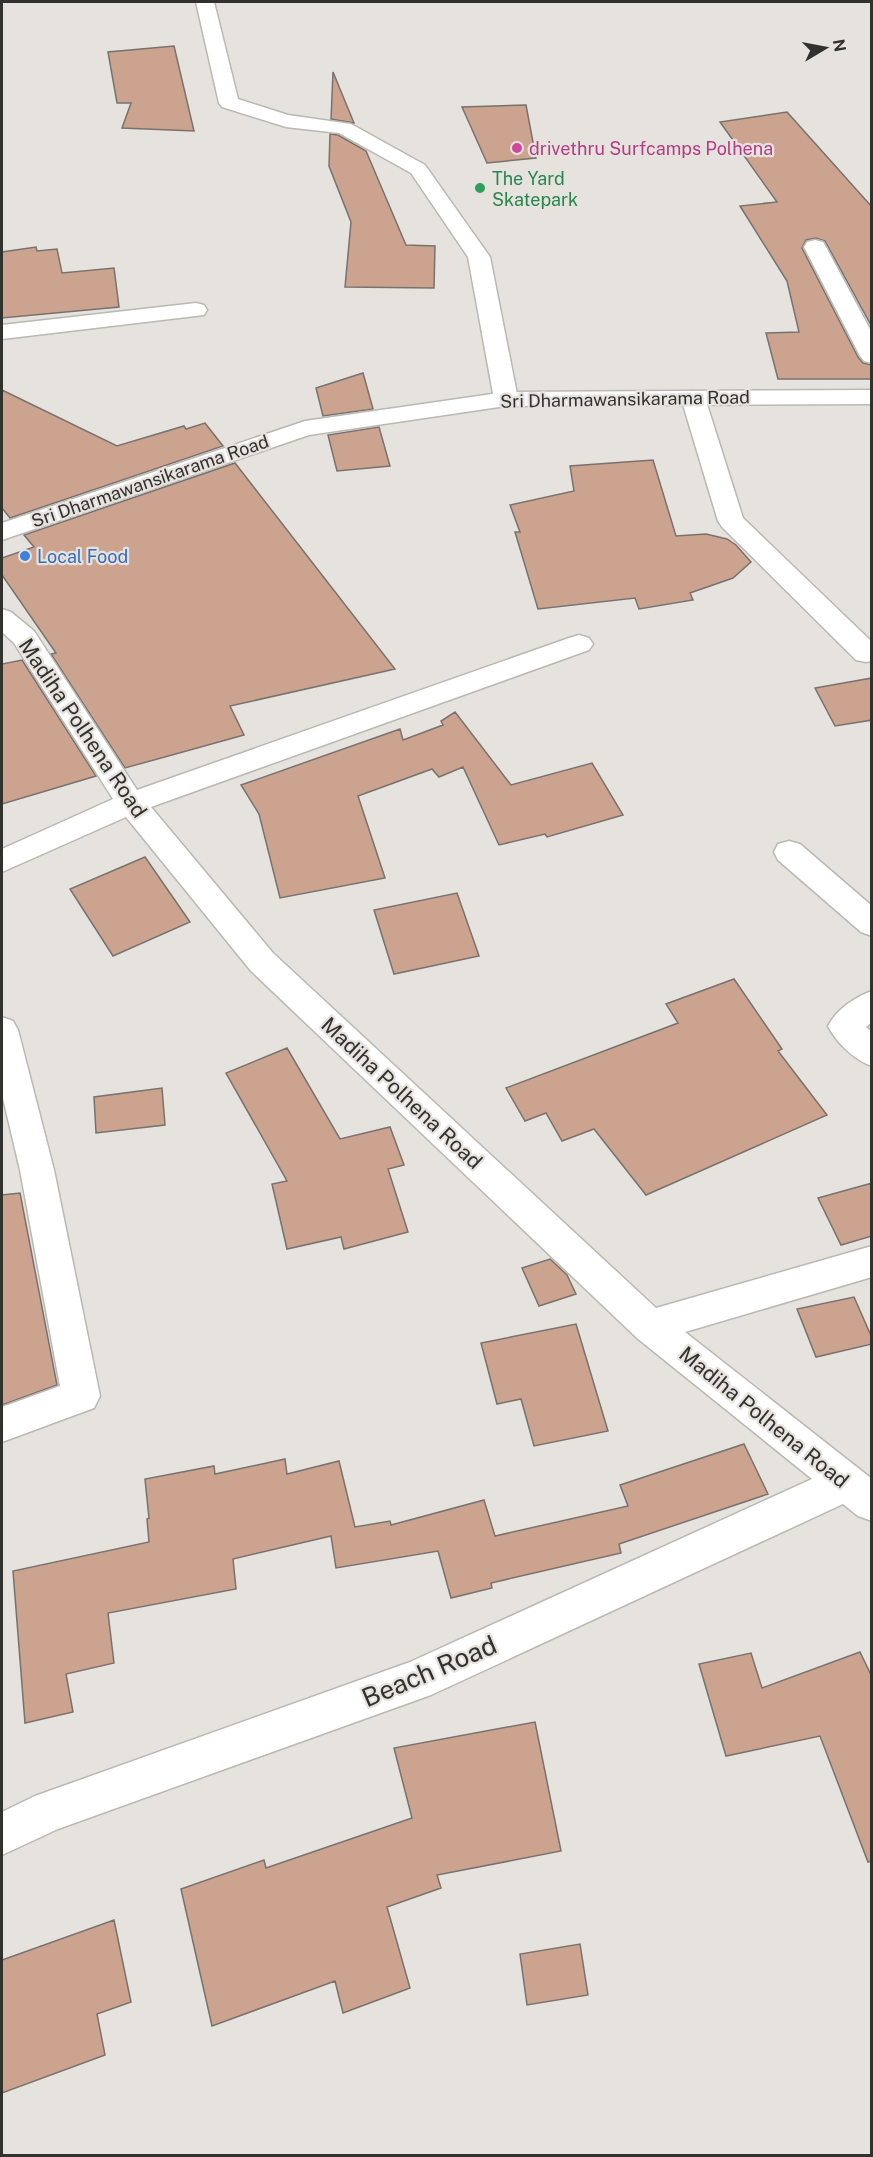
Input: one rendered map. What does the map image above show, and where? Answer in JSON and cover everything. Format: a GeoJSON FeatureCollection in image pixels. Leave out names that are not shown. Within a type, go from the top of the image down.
{"type":"FeatureCollection","features":[{"type":"Feature","properties":{"kind":"street"},"geometry":{"type":"LineString","coordinates":[[205,2],[229,103],[286,121],[344,128],[418,169],[479,257],[506,399]]}},
{"type":"Feature","properties":{"kind":"street"},"geometry":{"type":"LineString","coordinates":[[815,247],[872,356]]}},
{"type":"Feature","properties":{"kind":"street"},"geometry":{"type":"LineString","coordinates":[[2,332],[196,310]]}},
{"type":"Feature","properties":{"kind":"street","name":"Sri Dharmawansikarama Road"},"geometry":{"type":"LineString","coordinates":[[2,532],[305,428],[506,399],[872,397]]}},
{"type":"Feature","properties":{"kind":"street"},"geometry":{"type":"LineString","coordinates":[[693,398],[731,521],[866,653]]}},
{"type":"Feature","properties":{"kind":"street","name":"Madiha Polhena Road"},"geometry":{"type":"LineString","coordinates":[[2,618],[24,637],[131,803],[262,962],[650,1326],[859,1493]]}},
{"type":"Feature","properties":{"kind":"street"},"geometry":{"type":"LineString","coordinates":[[2,861],[131,803],[579,644]]}},
{"type":"Feature","properties":{"kind":"street"},"geometry":{"type":"LineString","coordinates":[[789,852],[872,924]]}},
{"type":"Feature","properties":{"kind":"street"},"geometry":{"type":"LineString","coordinates":[[872,1004],[844,1026],[872,1053]]}},
{"type":"Feature","properties":{"kind":"street"},"geometry":{"type":"LineString","coordinates":[[2,1030],[37,1170],[81,1396],[2,1424]]}},
{"type":"Feature","properties":{"kind":"street"},"geometry":{"type":"LineString","coordinates":[[650,1326],[872,1260]]}},
{"type":"Feature","properties":{"kind":"street","name":"Beach Road"},"geometry":{"type":"LineString","coordinates":[[2,1833],[50,1811],[416,1680],[859,1493]]}},
{"type":"Feature","properties":{"kind":"building"},"geometry":{"type":"Polygon","coordinates":[[[174,46],[194,131],[122,128],[131,103],[117,103],[108,52],[174,46]]]}},
{"type":"Feature","properties":{"kind":"building"},"geometry":{"type":"Polygon","coordinates":[[[333,72],[354,123],[331,119],[333,72]]]}},
{"type":"Feature","properties":{"kind":"building"},"geometry":{"type":"Polygon","coordinates":[[[526,105],[536,158],[487,163],[462,107],[526,105]]]}},
{"type":"Feature","properties":{"kind":"building"},"geometry":{"type":"Polygon","coordinates":[[[787,112],[872,207],[872,327],[825,241],[816,238],[806,240],[802,248],[858,357],[863,363],[872,365],[872,379],[778,379],[766,333],[799,332],[787,281],[740,206],[777,202],[720,122],[787,112]]]}},
{"type":"Feature","properties":{"kind":"building"},"geometry":{"type":"Polygon","coordinates":[[[330,134],[338,135],[366,151],[406,245],[435,246],[434,288],[345,287],[351,222],[329,166],[330,134]]]}},
{"type":"Feature","properties":{"kind":"building"},"geometry":{"type":"Polygon","coordinates":[[[36,247],[37,251],[57,249],[62,273],[114,268],[119,307],[2,318],[2,252],[36,247]]]}},
{"type":"Feature","properties":{"kind":"building"},"geometry":{"type":"Polygon","coordinates":[[[363,373],[373,409],[323,416],[316,388],[363,373]]]}},
{"type":"Feature","properties":{"kind":"building"},"geometry":{"type":"Polygon","coordinates":[[[2,390],[117,446],[184,426],[186,429],[205,423],[223,446],[10,518],[2,508],[2,390]]]}},
{"type":"Feature","properties":{"kind":"building"},"geometry":{"type":"Polygon","coordinates":[[[379,427],[390,466],[337,471],[328,435],[379,427]]]}},
{"type":"Feature","properties":{"kind":"building"},"geometry":{"type":"Polygon","coordinates":[[[653,460],[676,536],[706,534],[727,539],[736,545],[751,562],[733,578],[690,593],[693,600],[639,609],[635,598],[538,609],[515,532],[520,532],[510,505],[574,491],[570,466],[653,460]]]}},
{"type":"Feature","properties":{"kind":"building"},"geometry":{"type":"Polygon","coordinates":[[[235,463],[395,669],[230,706],[244,735],[125,768],[51,654],[56,653],[2,575],[2,558],[34,547],[24,535],[235,463]]]}},
{"type":"Feature","properties":{"kind":"building"},"geometry":{"type":"Polygon","coordinates":[[[22,660],[96,776],[2,804],[2,664],[22,660]]]}},
{"type":"Feature","properties":{"kind":"building"},"geometry":{"type":"Polygon","coordinates":[[[872,678],[872,720],[835,726],[815,688],[872,678]]]}},
{"type":"Feature","properties":{"kind":"building"},"geometry":{"type":"Polygon","coordinates":[[[455,712],[511,785],[592,763],[623,815],[547,837],[545,834],[499,845],[463,767],[439,777],[432,769],[358,796],[385,878],[280,898],[259,814],[241,785],[400,729],[403,740],[443,725],[441,721],[455,712]]]}},
{"type":"Feature","properties":{"kind":"building"},"geometry":{"type":"Polygon","coordinates":[[[145,857],[190,922],[113,956],[70,889],[145,857]]]}},
{"type":"Feature","properties":{"kind":"building"},"geometry":{"type":"Polygon","coordinates":[[[457,893],[479,956],[394,974],[374,910],[457,893]]]}},
{"type":"Feature","properties":{"kind":"building"},"geometry":{"type":"Polygon","coordinates":[[[734,979],[782,1049],[778,1051],[827,1115],[646,1195],[594,1129],[562,1141],[546,1113],[525,1121],[506,1088],[678,1023],[666,1004],[734,979]]]}},
{"type":"Feature","properties":{"kind":"building"},"geometry":{"type":"Polygon","coordinates":[[[287,1048],[340,1139],[390,1127],[404,1165],[388,1169],[408,1232],[344,1249],[341,1237],[287,1249],[272,1184],[287,1181],[226,1073],[287,1048]]]}},
{"type":"Feature","properties":{"kind":"building"},"geometry":{"type":"Polygon","coordinates":[[[162,1088],[165,1125],[96,1133],[94,1097],[162,1088]]]}},
{"type":"Feature","properties":{"kind":"building"},"geometry":{"type":"Polygon","coordinates":[[[872,1183],[872,1236],[841,1245],[818,1198],[872,1183]]]}},
{"type":"Feature","properties":{"kind":"building"},"geometry":{"type":"Polygon","coordinates":[[[20,1193],[57,1385],[2,1405],[2,1195],[20,1193]]]}},
{"type":"Feature","properties":{"kind":"building"},"geometry":{"type":"Polygon","coordinates":[[[550,1259],[567,1275],[576,1294],[539,1306],[522,1268],[550,1259]]]}},
{"type":"Feature","properties":{"kind":"building"},"geometry":{"type":"Polygon","coordinates":[[[854,1297],[872,1338],[872,1344],[816,1357],[797,1309],[854,1297]]]}},
{"type":"Feature","properties":{"kind":"building"},"geometry":{"type":"Polygon","coordinates":[[[576,1324],[608,1431],[534,1446],[521,1399],[497,1404],[481,1343],[576,1324]]]}},
{"type":"Feature","properties":{"kind":"building"},"geometry":{"type":"Polygon","coordinates":[[[744,1444],[768,1494],[619,1544],[621,1553],[491,1583],[492,1588],[451,1598],[438,1551],[336,1568],[331,1536],[233,1559],[236,1589],[108,1613],[114,1663],[66,1674],[73,1712],[25,1723],[13,1571],[149,1542],[145,1479],[214,1466],[215,1474],[285,1459],[287,1474],[339,1461],[355,1527],[390,1521],[391,1525],[484,1500],[495,1536],[628,1506],[620,1485],[744,1444]]]}},
{"type":"Feature","properties":{"kind":"building"},"geometry":{"type":"Polygon","coordinates":[[[860,1652],[872,1677],[872,1861],[868,1862],[820,1736],[726,1756],[699,1664],[751,1653],[762,1688],[860,1652]]]}},
{"type":"Feature","properties":{"kind":"building"},"geometry":{"type":"Polygon","coordinates":[[[535,1722],[561,1851],[437,1875],[441,1888],[387,1907],[410,1988],[343,2013],[335,1981],[212,2026],[181,1889],[264,1860],[266,1868],[412,1818],[394,1748],[535,1722]]]}},
{"type":"Feature","properties":{"kind":"building"},"geometry":{"type":"Polygon","coordinates":[[[114,1920],[131,2002],[97,2014],[105,2055],[2,2093],[2,1960],[114,1920]]]}},
{"type":"Feature","properties":{"kind":"building"},"geometry":{"type":"Polygon","coordinates":[[[580,1944],[588,1995],[527,2005],[520,1954],[580,1944]]]}},
{"type":"Feature","properties":{"kind":"place","name":"drivethru Surfcamps Polhena"},"geometry":{"type":"Point","coordinates":[517,148]}},
{"type":"Feature","properties":{"kind":"place","name":"The Yard Skatepark"},"geometry":{"type":"Point","coordinates":[480,188]}},
{"type":"Feature","properties":{"kind":"place","name":"Local Food"},"geometry":{"type":"Point","coordinates":[25,556]}}]}
